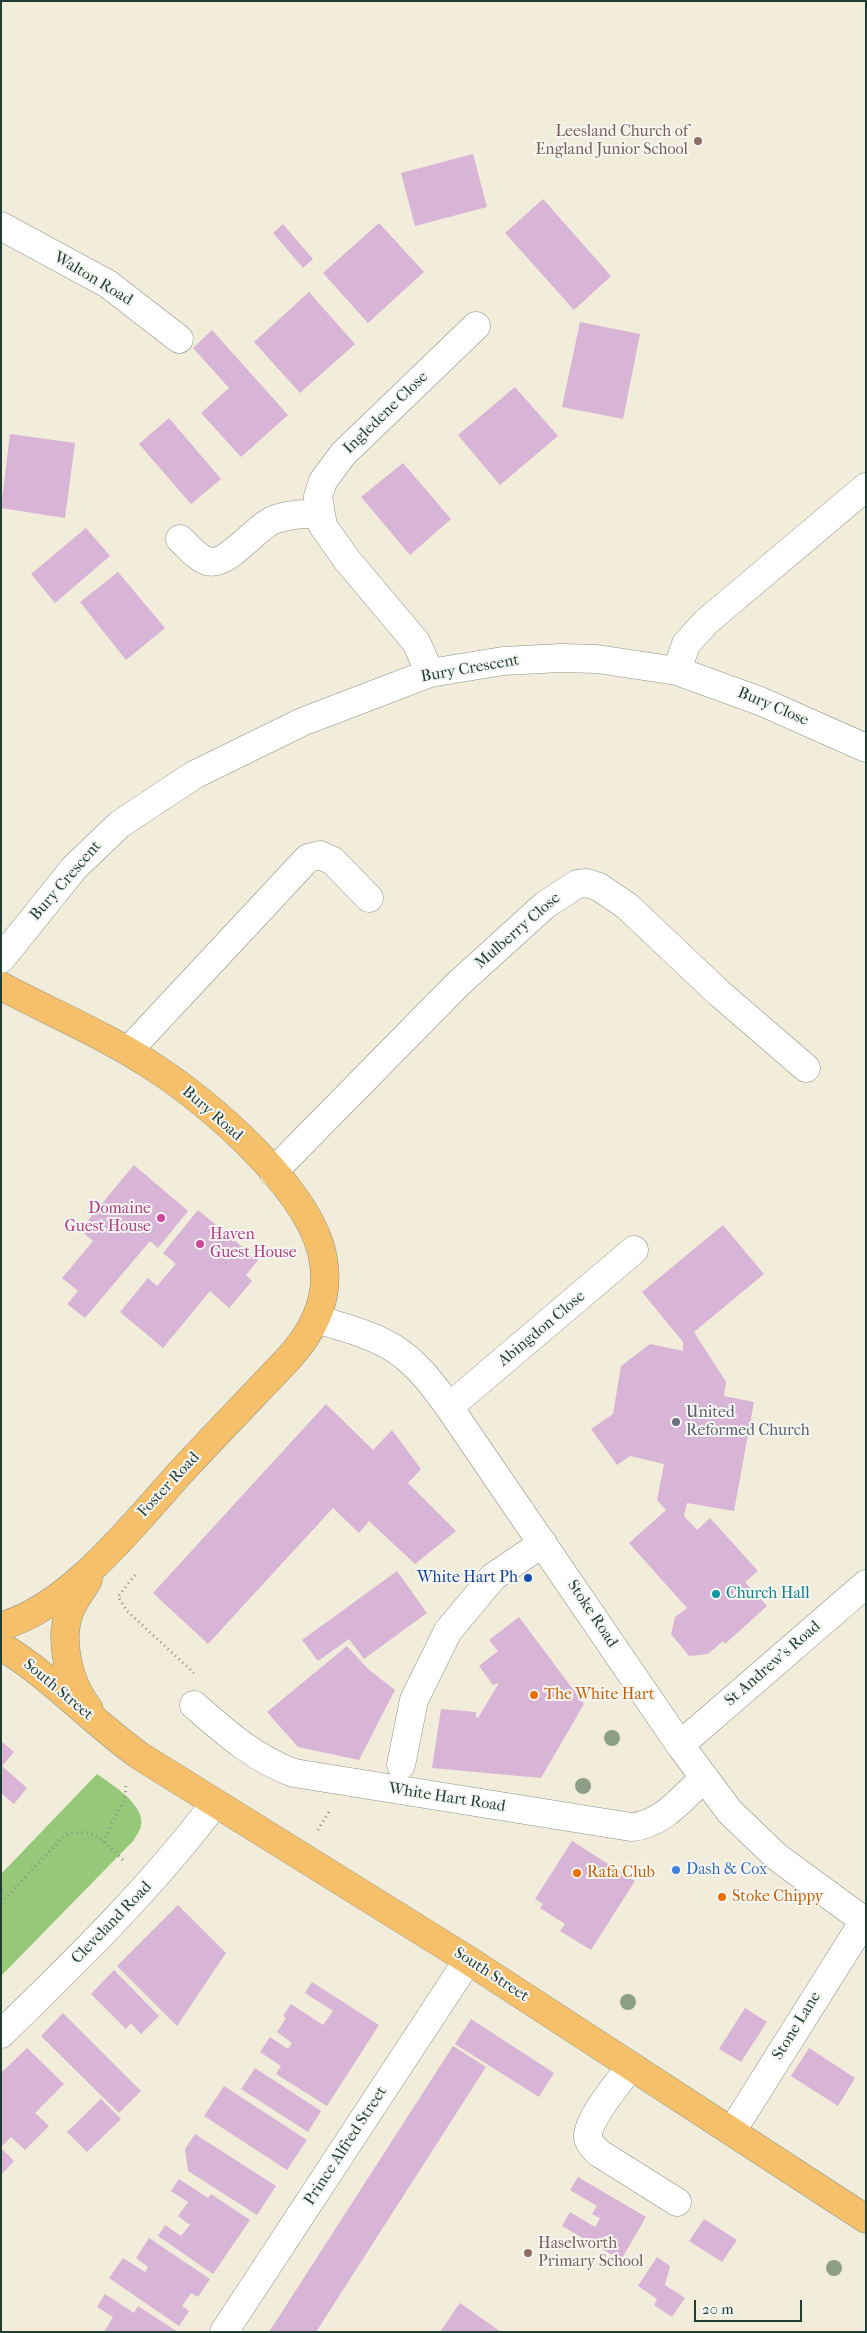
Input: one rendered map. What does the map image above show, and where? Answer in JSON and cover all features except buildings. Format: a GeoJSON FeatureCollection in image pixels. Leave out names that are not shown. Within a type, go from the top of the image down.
{"type":"FeatureCollection","features":[{"type":"Feature","properties":{"kind":"main road","name":"Bury Road"},"geometry":{"type":"LineString","coordinates":[[1,986],[128,1051],[155,1068],[204,1103],[241,1138],[273,1172],[296,1202],[317,1236],[324,1263],[325,1278],[322,1306],[316,1319]]}},
{"type":"Feature","properties":{"kind":"main road","name":"Foster Road"},"geometry":{"type":"LineString","coordinates":[[1,1626],[44,1608],[74,1584],[109,1550],[290,1357],[308,1334],[316,1319]]}},
{"type":"Feature","properties":{"kind":"main road","name":"South Street"},"geometry":{"type":"LineString","coordinates":[[109,1550],[74,1602],[67,1622],[66,1637],[69,1669],[77,1692],[113,1736]]}},
{"type":"Feature","properties":{"kind":"main road","name":"South Street"},"geometry":{"type":"LineString","coordinates":[[1,1646],[32,1667],[113,1736],[214,1803],[468,1960],[866,2218]]}},
{"type":"Feature","properties":{"kind":"street","name":"Walton Road"},"geometry":{"type":"LineString","coordinates":[[1,226],[108,284],[180,340]]}},
{"type":"Feature","properties":{"kind":"street","name":"Ingledene Close"},"geometry":{"type":"LineString","coordinates":[[430,673],[416,642],[333,543],[323,526],[319,513],[318,497],[323,481],[343,454],[476,326]]}},
{"type":"Feature","properties":{"kind":"street"},"geometry":{"type":"LineString","coordinates":[[677,671],[686,644],[706,622],[866,487]]}},
{"type":"Feature","properties":{"kind":"street"},"geometry":{"type":"LineString","coordinates":[[180,539],[201,558],[216,562],[226,557],[273,521],[287,516],[319,513]]}},
{"type":"Feature","properties":{"kind":"street","name":"Bury Crescent"},"geometry":{"type":"LineString","coordinates":[[1,959],[74,868],[120,824],[144,806],[194,775],[267,738],[430,673],[503,661],[561,658],[596,659],[677,671]]}},
{"type":"Feature","properties":{"kind":"street","name":"Bury Close"},"geometry":{"type":"LineString","coordinates":[[677,671],[752,698],[866,748]]}},
{"type":"Feature","properties":{"kind":"street"},"geometry":{"type":"LineString","coordinates":[[128,1051],[308,858],[320,855],[333,861],[369,898]]}},
{"type":"Feature","properties":{"kind":"street","name":"Mulberry Close"},"geometry":{"type":"LineString","coordinates":[[273,1172],[458,984],[545,905],[577,884],[587,883],[599,887],[627,906],[719,993],[806,1068]]}},
{"type":"Feature","properties":{"kind":"street","name":"Abingdon Close"},"geometry":{"type":"LineString","coordinates":[[450,1407],[634,1250]]}},
{"type":"Feature","properties":{"kind":"street","name":"Stoke Road"},"geometry":{"type":"LineString","coordinates":[[316,1319],[372,1335],[395,1347],[422,1370],[450,1407],[680,1745],[730,1812],[777,1857],[865,1922]]}},
{"type":"Feature","properties":{"kind":"street"},"geometry":{"type":"LineString","coordinates":[[400,1765],[414,1700],[448,1632],[493,1577],[543,1543]]}},
{"type":"Feature","properties":{"kind":"street","name":"St Andrew's Road"},"geometry":{"type":"LineString","coordinates":[[680,1745],[866,1584]]}},
{"type":"Feature","properties":{"kind":"street","name":"White Hart Road"},"geometry":{"type":"LineString","coordinates":[[198,1708],[250,1751],[276,1766],[294,1773],[631,1827],[645,1826],[655,1822],[704,1778]]}},
{"type":"Feature","properties":{"kind":"street","name":"Cleveland Road"},"geometry":{"type":"LineString","coordinates":[[1,2034],[131,1904],[178,1852],[214,1803]]}},
{"type":"Feature","properties":{"kind":"street","name":"Stone Lane"},"geometry":{"type":"LineString","coordinates":[[732,2131],[765,2076],[865,1922]]}},
{"type":"Feature","properties":{"kind":"street","name":"Prince Alfred Street"},"geometry":{"type":"LineString","coordinates":[[224,2332],[468,1960]]}},
{"type":"Feature","properties":{"kind":"street"},"geometry":{"type":"LineString","coordinates":[[631,2066],[594,2118],[588,2138],[591,2145],[599,2153],[677,2202]]}},
{"type":"Feature","properties":{"kind":"path"},"geometry":{"type":"LineString","coordinates":[[109,1550],[134,1575],[118,1596],[127,1612],[209,1687],[198,1708]]}},
{"type":"Feature","properties":{"kind":"path"},"geometry":{"type":"LineString","coordinates":[[103,1842],[125,1798],[126,1780]]}},
{"type":"Feature","properties":{"kind":"path"},"geometry":{"type":"LineString","coordinates":[[1,1903],[64,1836],[77,1830],[92,1833],[126,1863]]}},
{"type":"Feature","properties":{"kind":"green space"},"geometry":{"type":"Polygon","coordinates":[[[97,1774],[133,1803],[141,1818],[140,1830],[134,1840],[1,1976],[1,1874],[97,1774]]]}},
{"type":"Feature","properties":{"kind":"place","name":"Leesland Church of England Junior School"},"geometry":{"type":"Point","coordinates":[698,141]}},
{"type":"Feature","properties":{"kind":"place","name":"Domaine Guest House"},"geometry":{"type":"Point","coordinates":[161,1218]}},
{"type":"Feature","properties":{"kind":"place","name":"Haven Guest House"},"geometry":{"type":"Point","coordinates":[200,1244]}},
{"type":"Feature","properties":{"kind":"place","name":"United Reformed Church"},"geometry":{"type":"Point","coordinates":[676,1422]}},
{"type":"Feature","properties":{"kind":"place","name":"White Hart Ph"},"geometry":{"type":"Point","coordinates":[528,1578]}},
{"type":"Feature","properties":{"kind":"place","name":"Church Hall"},"geometry":{"type":"Point","coordinates":[716,1594]}},
{"type":"Feature","properties":{"kind":"place","name":"The White Hart"},"geometry":{"type":"Point","coordinates":[534,1695]}},
{"type":"Feature","properties":{"kind":"place","name":"Dash & Cox"},"geometry":{"type":"Point","coordinates":[676,1870]}},
{"type":"Feature","properties":{"kind":"place","name":"Rafa Club"},"geometry":{"type":"Point","coordinates":[577,1873]}},
{"type":"Feature","properties":{"kind":"place","name":"Stoke Chippy"},"geometry":{"type":"Point","coordinates":[722,1897]}},
{"type":"Feature","properties":{"kind":"place","name":"Haselworth Primary School"},"geometry":{"type":"Point","coordinates":[528,2253]}}]}
